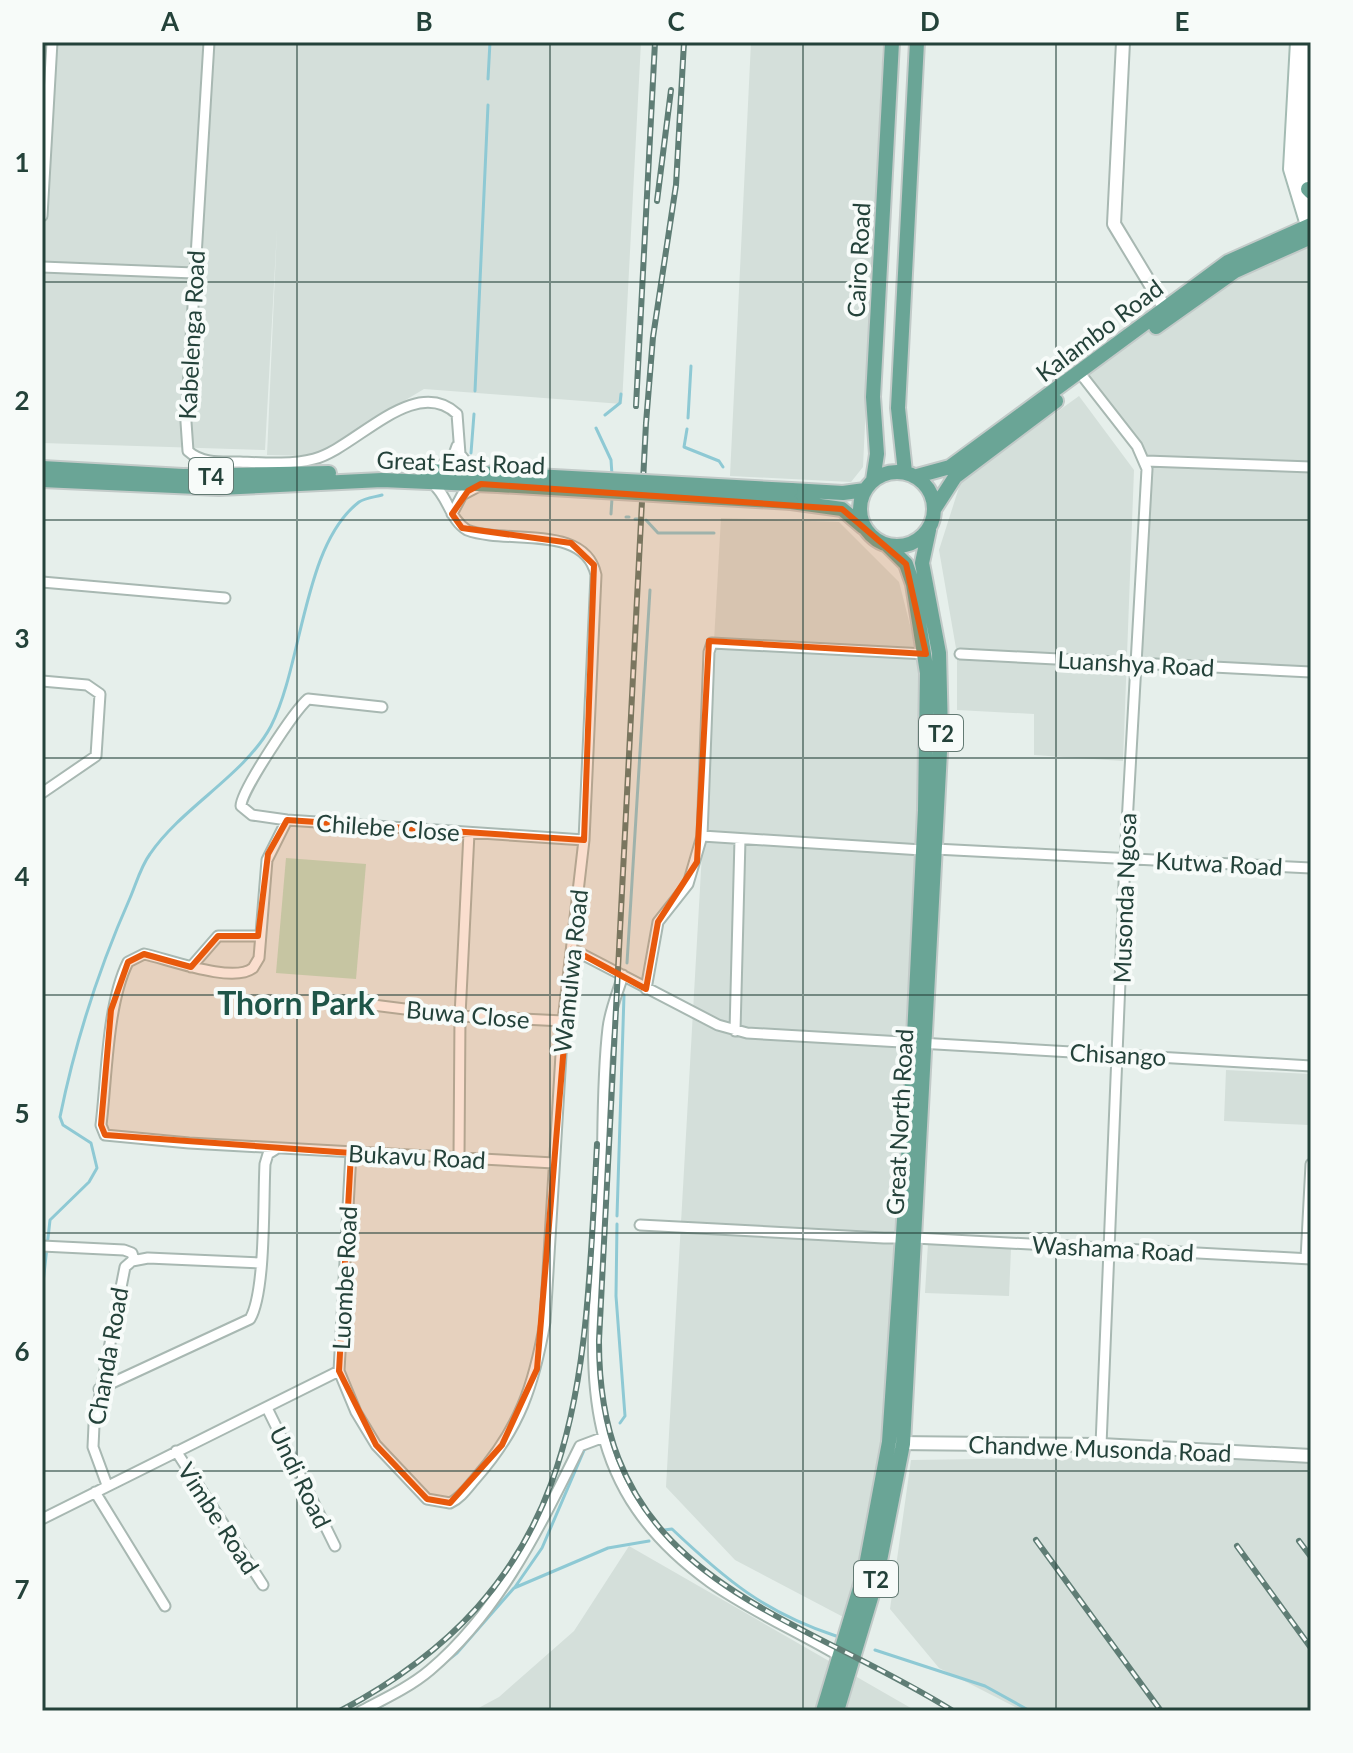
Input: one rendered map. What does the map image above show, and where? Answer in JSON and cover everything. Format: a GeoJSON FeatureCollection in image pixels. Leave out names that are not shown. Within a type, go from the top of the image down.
{"type":"FeatureCollection","features":[{"type":"Feature","properties":{"kind":"main road","name":"Cairo Road"},"geometry":{"type":"LineString","coordinates":[[869,485],[892,42]]}},
{"type":"Feature","properties":{"kind":"main road","name":"Cairo Road"},"geometry":{"type":"LineString","coordinates":[[911,474],[898,408],[917,42]]}},
{"type":"Feature","properties":{"kind":"main road"},"geometry":{"type":"LineString","coordinates":[[1298,42],[1291,169],[1310,231]]}},
{"type":"Feature","properties":{"kind":"main road"},"geometry":{"type":"LineString","coordinates":[[1310,193],[1304,166],[1311,46]]}},
{"type":"Feature","properties":{"kind":"main road","name":"Kalambo Road"},"geometry":{"type":"LineString","coordinates":[[935,508],[955,477],[1167,313],[1235,271],[1310,231]]}},
{"type":"Feature","properties":{"kind":"main road"},"geometry":{"type":"LineString","coordinates":[[881,240],[892,247],[906,241]]}},
{"type":"Feature","properties":{"kind":"main road"},"geometry":{"type":"LineString","coordinates":[[880,263],[892,257],[905,264]]}},
{"type":"Feature","properties":{"kind":"main road","name":"Kalambo Road"},"geometry":{"type":"LineString","coordinates":[[911,474],[950,467],[1083,376]]}},
{"type":"Feature","properties":{"kind":"main road","name":"Great East Road"},"geometry":{"type":"LineString","coordinates":[[42,468],[183,476],[428,476],[791,496],[843,493],[869,485]]}},
{"type":"Feature","properties":{"kind":"main road"},"geometry":{"type":"LineString","coordinates":[[888,472],[911,474],[933,495],[935,508],[929,530],[911,544],[888,546],[869,533],[860,512],[869,485],[888,472]]}},
{"type":"Feature","properties":{"kind":"main road","name":"Great East Road"},"geometry":{"type":"LineString","coordinates":[[42,480],[219,488],[428,476]]}},
{"type":"Feature","properties":{"kind":"main road","name":"Great East Road"},"geometry":{"type":"LineString","coordinates":[[791,496],[846,510],[869,533]]}},
{"type":"Feature","properties":{"kind":"main road","name":"Great North Road"},"geometry":{"type":"LineString","coordinates":[[837,1711],[881,1557],[896,1443],[929,849],[942,699],[937,640],[922,563],[929,530]]}},
{"type":"Feature","properties":{"kind":"main road","name":"Great North Road"},"geometry":{"type":"LineString","coordinates":[[888,546],[900,556],[909,571],[926,654],[929,849]]}},
{"type":"Feature","properties":{"kind":"main road","name":"Great North Road"},"geometry":{"type":"LineString","coordinates":[[909,1238],[918,1185],[920,1044]]}},
{"type":"Feature","properties":{"kind":"main road","name":"Great North Road"},"geometry":{"type":"LineString","coordinates":[[823,1711],[841,1657],[896,1443]]}},
{"type":"Feature","properties":{"kind":"street"},"geometry":{"type":"LineString","coordinates":[[42,216],[52,42]]}},
{"type":"Feature","properties":{"kind":"street","name":"Kabelenga Road"},"geometry":{"type":"LineString","coordinates":[[209,42],[185,442],[195,458],[275,463],[315,459],[403,407],[419,402],[435,402],[457,414],[462,458],[478,478]]}},
{"type":"Feature","properties":{"kind":"street"},"geometry":{"type":"LineString","coordinates":[[1123,42],[1114,224],[1167,313]]}},
{"type":"Feature","properties":{"kind":"street"},"geometry":{"type":"LineString","coordinates":[[42,267],[194,273]]}},
{"type":"Feature","properties":{"kind":"street"},"geometry":{"type":"LineString","coordinates":[[1083,376],[1146,461],[1311,467]]}},
{"type":"Feature","properties":{"kind":"street"},"geometry":{"type":"LineString","coordinates":[[428,476],[446,464],[459,443]]}},
{"type":"Feature","properties":{"kind":"street","name":"Musonda Ngosa"},"geometry":{"type":"LineString","coordinates":[[1101,1445],[1107,1248],[1146,461]]}},
{"type":"Feature","properties":{"kind":"street","name":"Wamulwa Road"},"geometry":{"type":"LineString","coordinates":[[428,476],[445,495],[452,514],[462,528],[479,534],[571,543],[590,557],[594,565],[593,706],[584,840],[563,1021],[545,1322],[531,1391],[495,1454],[459,1498],[445,1504]]}},
{"type":"Feature","properties":{"kind":"street"},"geometry":{"type":"LineString","coordinates":[[452,514],[462,495],[478,478]]}},
{"type":"Feature","properties":{"kind":"street"},"geometry":{"type":"LineString","coordinates":[[42,582],[225,598]]}},
{"type":"Feature","properties":{"kind":"street"},"geometry":{"type":"LineString","coordinates":[[646,989],[658,922],[693,874],[702,836],[712,643],[926,654]]}},
{"type":"Feature","properties":{"kind":"street","name":"Luanshya Road"},"geometry":{"type":"LineString","coordinates":[[960,654],[1311,672]]}},
{"type":"Feature","properties":{"kind":"street"},"geometry":{"type":"LineString","coordinates":[[42,681],[87,685],[100,694],[96,756],[42,793]]}},
{"type":"Feature","properties":{"kind":"street","name":"Chilebe Close"},"geometry":{"type":"LineString","coordinates":[[382,707],[308,699],[260,766],[243,794],[241,806],[252,815],[287,820],[584,840]]}},
{"type":"Feature","properties":{"kind":"street"},"geometry":{"type":"LineString","coordinates":[[191,967],[249,972],[259,958],[258,936],[268,854],[287,820]]}},
{"type":"Feature","properties":{"kind":"street"},"geometry":{"type":"LineString","coordinates":[[459,1158],[460,1016],[469,833]]}},
{"type":"Feature","properties":{"kind":"street","name":"Kutwa Road"},"geometry":{"type":"LineString","coordinates":[[702,836],[1311,868]]}},
{"type":"Feature","properties":{"kind":"street"},"geometry":{"type":"LineString","coordinates":[[572,949],[646,989],[735,1031],[740,839]]}},
{"type":"Feature","properties":{"kind":"street"},"geometry":{"type":"LineString","coordinates":[[191,967],[218,936],[258,936]]}},
{"type":"Feature","properties":{"kind":"street","name":"Bukavu Road"},"geometry":{"type":"LineString","coordinates":[[191,967],[144,954],[132,958],[125,967],[111,1010],[113,1029],[101,1125],[105,1135],[351,1153],[554,1163]]}},
{"type":"Feature","properties":{"kind":"street"},"geometry":{"type":"LineString","coordinates":[[623,975],[608,1026],[594,1320],[593,1395],[604,1437],[616,1473],[646,1523],[671,1551],[711,1583],[768,1619],[841,1657]]}},
{"type":"Feature","properties":{"kind":"street","name":"Buwa Close"},"geometry":{"type":"LineString","coordinates":[[373,1005],[460,1016],[563,1021]]}},
{"type":"Feature","properties":{"kind":"street","name":"Chisango"},"geometry":{"type":"LineString","coordinates":[[735,1031],[1311,1066]]}},
{"type":"Feature","properties":{"kind":"street"},"geometry":{"type":"LineString","coordinates":[[99,1389],[246,1322],[255,1309],[266,1158],[279,1148]]}},
{"type":"Feature","properties":{"kind":"street","name":"Luombe Road"},"geometry":{"type":"LineString","coordinates":[[351,1153],[339,1371],[356,1412],[376,1445],[427,1499],[445,1504]]}},
{"type":"Feature","properties":{"kind":"street"},"geometry":{"type":"LineString","coordinates":[[1308,1259],[1311,1164]]}},
{"type":"Feature","properties":{"kind":"street","name":"Washama Road"},"geometry":{"type":"LineString","coordinates":[[640,1225],[1308,1259]]}},
{"type":"Feature","properties":{"kind":"street"},"geometry":{"type":"LineString","coordinates":[[45,1246],[124,1250],[132,1253],[134,1260]]}},
{"type":"Feature","properties":{"kind":"street","name":"Chanda Road"},"geometry":{"type":"LineString","coordinates":[[107,1485],[93,1441],[99,1389],[125,1267],[134,1260],[260,1263]]}},
{"type":"Feature","properties":{"kind":"street"},"geometry":{"type":"LineString","coordinates":[[42,1519],[339,1371]]}},
{"type":"Feature","properties":{"kind":"street","name":"Undi Road"},"geometry":{"type":"LineString","coordinates":[[267,1408],[335,1546]]}},
{"type":"Feature","properties":{"kind":"street"},"geometry":{"type":"LineString","coordinates":[[361,1711],[428,1672],[481,1616],[531,1546],[580,1446],[604,1437]]}},
{"type":"Feature","properties":{"kind":"street","name":"Chandwe Musonda Road"},"geometry":{"type":"LineString","coordinates":[[896,1443],[1101,1445],[1311,1456]]}},
{"type":"Feature","properties":{"kind":"street","name":"Vimbe Road"},"geometry":{"type":"LineString","coordinates":[[176,1451],[263,1585]]}},
{"type":"Feature","properties":{"kind":"street"},"geometry":{"type":"LineString","coordinates":[[95,1492],[165,1606]]}},
{"type":"Feature","properties":{"kind":"highlighted area"},"geometry":{"type":"Polygon","coordinates":[[[481,484],[842,509],[906,564],[926,654],[709,641],[697,862],[658,922],[646,989],[572,949],[537,1369],[502,1445],[450,1503],[427,1499],[376,1445],[339,1371],[351,1153],[105,1135],[101,1125],[111,1010],[128,962],[144,954],[191,967],[218,936],[258,936],[268,854],[287,820],[584,840],[594,565],[571,543],[462,528],[452,514],[468,491],[481,484]]]}},
{"type":"Feature","properties":{"kind":"shaded area"},"geometry":{"type":"Polygon","coordinates":[[[42,42],[641,42],[622,404],[424,389],[312,456],[267,455],[277,229],[265,450],[42,443],[42,42]]]}},
{"type":"Feature","properties":{"kind":"shaded area"},"geometry":{"type":"Polygon","coordinates":[[[751,42],[883,42],[863,467],[851,482],[730,476],[751,42]]]}},
{"type":"Feature","properties":{"kind":"shaded area"},"geometry":{"type":"Polygon","coordinates":[[[1311,237],[1311,673],[1140,664],[1148,461],[1078,377],[1229,266],[1311,237]]]}},
{"type":"Feature","properties":{"kind":"shaded area"},"geometry":{"type":"Polygon","coordinates":[[[1079,396],[1134,470],[1123,761],[1034,755],[1034,714],[957,710],[957,654],[939,550],[961,481],[1079,396]]]}},
{"type":"Feature","properties":{"kind":"shaded area"},"geometry":{"type":"Polygon","coordinates":[[[721,518],[839,522],[899,582],[920,664],[921,758],[882,1450],[849,1620],[735,1560],[666,1487],[721,518]]]}},
{"type":"Feature","properties":{"kind":"shaded area"},"geometry":{"type":"Polygon","coordinates":[[[1226,1070],[1311,1074],[1309,1125],[1224,1121],[1226,1070]]]}},
{"type":"Feature","properties":{"kind":"shaded area"},"geometry":{"type":"Polygon","coordinates":[[[928,1243],[1011,1249],[1009,1296],[925,1293],[928,1243]]]}},
{"type":"Feature","properties":{"kind":"shaded area"},"geometry":{"type":"Polygon","coordinates":[[[1311,1454],[1311,1711],[1023,1711],[939,1668],[890,1609],[911,1460],[1311,1454]]]}},
{"type":"Feature","properties":{"kind":"shaded area"},"geometry":{"type":"Polygon","coordinates":[[[629,1546],[916,1711],[473,1711],[499,1697],[574,1631],[629,1546]]]}},
{"type":"Feature","properties":{"kind":"green space"},"geometry":{"type":"Polygon","coordinates":[[[286,858],[366,864],[356,979],[276,973],[286,858]]]}},
{"type":"Feature","properties":{"kind":"waterway"},"geometry":{"type":"LineString","coordinates":[[488,79],[490,42]]}},
{"type":"Feature","properties":{"kind":"waterway"},"geometry":{"type":"LineString","coordinates":[[475,391],[488,105]]}},
{"type":"Feature","properties":{"kind":"waterway"},"geometry":{"type":"LineString","coordinates":[[688,418],[691,366]]}},
{"type":"Feature","properties":{"kind":"waterway"},"geometry":{"type":"LineString","coordinates":[[605,415],[620,403],[621,394]]}},
{"type":"Feature","properties":{"kind":"waterway"},"geometry":{"type":"LineString","coordinates":[[471,453],[474,414]]}},
{"type":"Feature","properties":{"kind":"waterway"},"geometry":{"type":"LineString","coordinates":[[596,428],[611,460],[612,475]]}},
{"type":"Feature","properties":{"kind":"waterway"},"geometry":{"type":"LineString","coordinates":[[687,429],[684,447],[719,461],[723,467]]}},
{"type":"Feature","properties":{"kind":"waterway"},"geometry":{"type":"LineString","coordinates":[[395,459],[413,458]]}},
{"type":"Feature","properties":{"kind":"waterway"},"geometry":{"type":"LineString","coordinates":[[42,1292],[50,1220],[89,1182],[97,1168],[91,1143],[63,1125],[60,1117],[89,1006],[141,870],[163,837],[260,744],[282,700],[306,606],[326,546],[340,521],[359,502],[382,495]]}},
{"type":"Feature","properties":{"kind":"waterway"},"geometry":{"type":"LineString","coordinates":[[611,514],[612,498]]}},
{"type":"Feature","properties":{"kind":"waterway"},"geometry":{"type":"LineString","coordinates":[[635,519],[640,519]]}},
{"type":"Feature","properties":{"kind":"waterway"},"geometry":{"type":"LineString","coordinates":[[646,520],[658,533],[714,533]]}},
{"type":"Feature","properties":{"kind":"waterway"},"geometry":{"type":"LineString","coordinates":[[627,963],[650,590]]}},
{"type":"Feature","properties":{"kind":"waterway"},"geometry":{"type":"LineString","coordinates":[[617,1216],[624,995]]}},
{"type":"Feature","properties":{"kind":"waterway"},"geometry":{"type":"LineString","coordinates":[[617,1224],[616,1296],[625,1416],[620,1423]]}},
{"type":"Feature","properties":{"kind":"waterway"},"geometry":{"type":"LineString","coordinates":[[515,1587],[542,1548],[585,1448]]}},
{"type":"Feature","properties":{"kind":"waterway"},"geometry":{"type":"LineString","coordinates":[[664,1530],[672,1529],[747,1593],[810,1627],[836,1636]]}},
{"type":"Feature","properties":{"kind":"waterway"},"geometry":{"type":"LineString","coordinates":[[412,1688],[457,1653],[514,1588],[608,1548],[649,1541]]}},
{"type":"Feature","properties":{"kind":"waterway"},"geometry":{"type":"LineString","coordinates":[[875,1650],[985,1686],[1030,1711]]}},
{"type":"Feature","properties":{"kind":"waterway"},"geometry":{"type":"LineString","coordinates":[[373,1711],[395,1698]]}},
{"type":"Feature","properties":{"kind":"railway"},"geometry":{"type":"LineString","coordinates":[[636,406],[655,42]]}},
{"type":"Feature","properties":{"kind":"railway"},"geometry":{"type":"LineString","coordinates":[[684,42],[676,185],[653,337],[646,423],[599,1340],[607,1421],[631,1485],[667,1536],[713,1577],[768,1611],[953,1711]]}},
{"type":"Feature","properties":{"kind":"railway"},"geometry":{"type":"LineString","coordinates":[[657,201],[671,90]]}},
{"type":"Feature","properties":{"kind":"railway"},"geometry":{"type":"LineString","coordinates":[[340,1711],[421,1659],[482,1602],[526,1540],[556,1471],[575,1398],[586,1319],[597,1144]]}},
{"type":"Feature","properties":{"kind":"railway"},"geometry":{"type":"LineString","coordinates":[[1036,1540],[1161,1711]]}},
{"type":"Feature","properties":{"kind":"railway"},"geometry":{"type":"LineString","coordinates":[[1299,1541],[1311,1557]]}},
{"type":"Feature","properties":{"kind":"railway"},"geometry":{"type":"LineString","coordinates":[[1237,1546],[1311,1648]]}},
{"type":"Feature","properties":{"kind":"district","name":"Thorn Park"},"geometry":{"type":"Point","coordinates":[296,1002]}}]}
